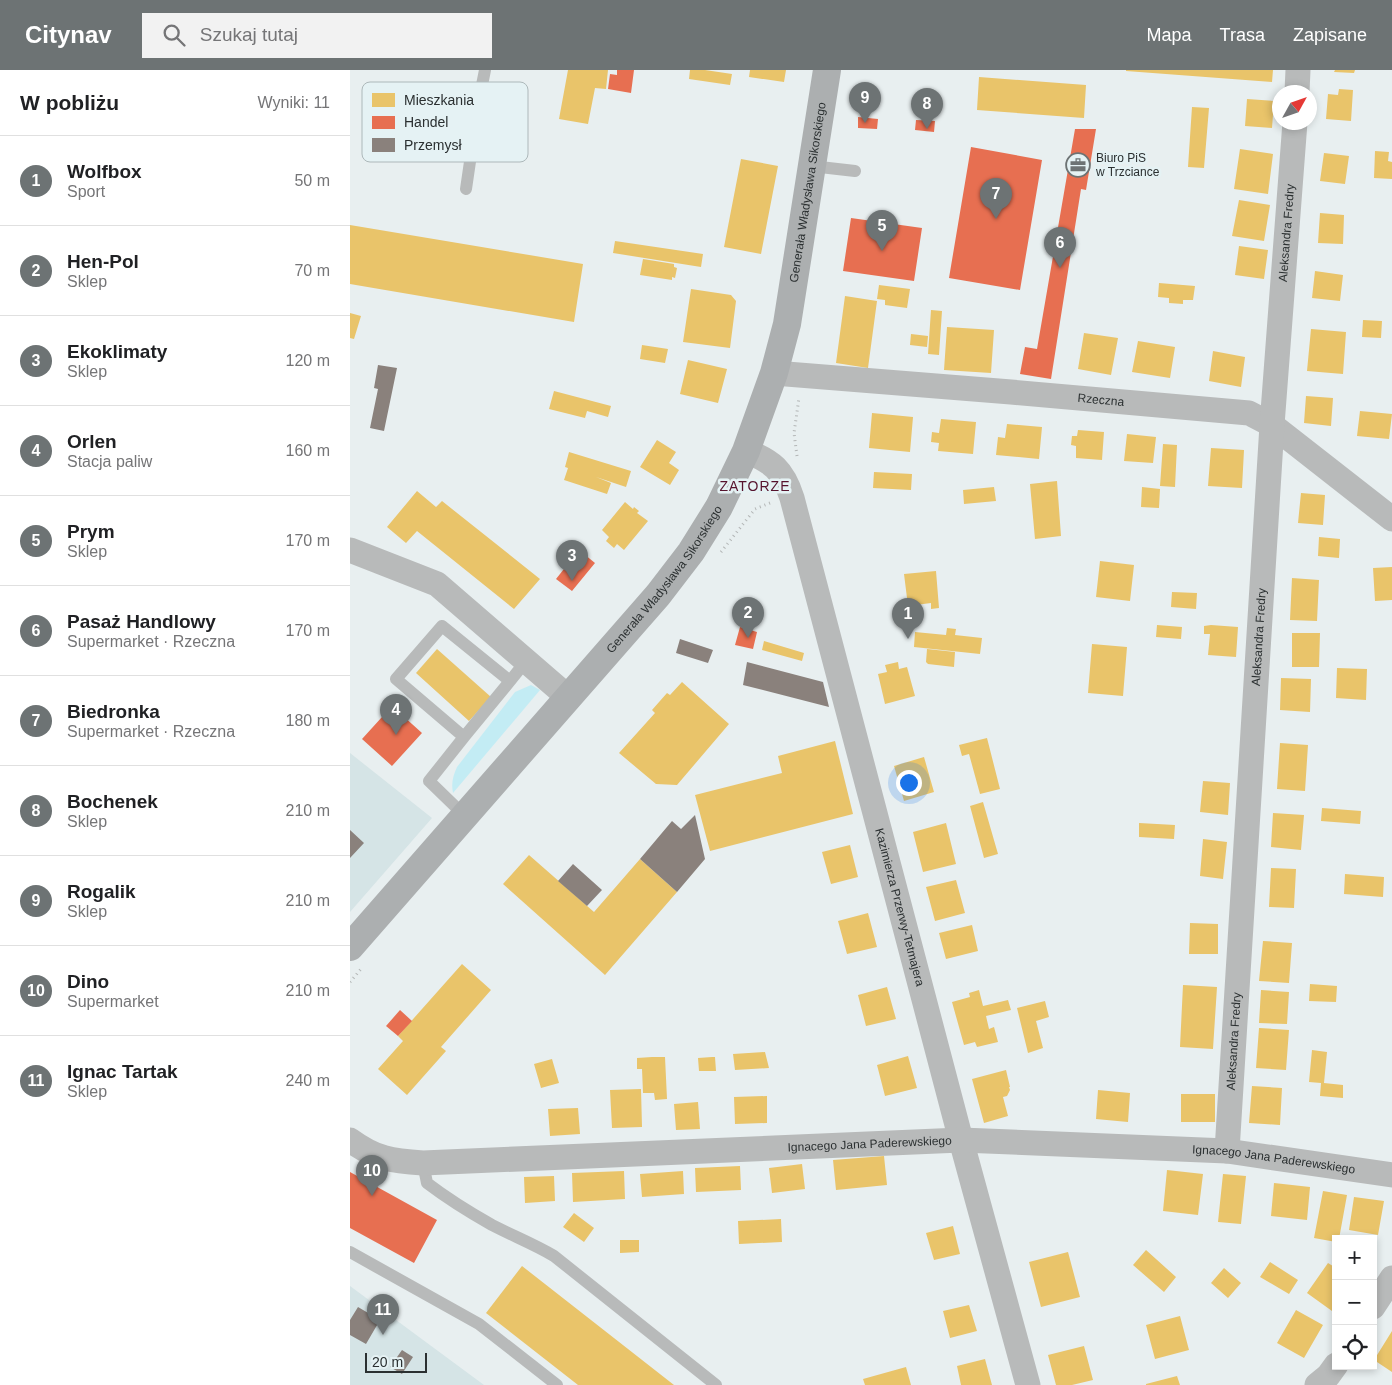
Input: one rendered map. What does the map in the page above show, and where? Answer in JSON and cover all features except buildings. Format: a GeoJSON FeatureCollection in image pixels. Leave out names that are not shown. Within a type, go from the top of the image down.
{"type":"FeatureCollection","features":[{"type":"Feature","properties":{"kind":"main road","name":"Generała Władysława Sikorskiego"},"geometry":{"type":"LineString","coordinates":[[350,945],[658,595],[690,552],[719,506],[746,451],[774,373],[787,324],[826,70]]}},
{"type":"Feature","properties":{"kind":"street"},"geometry":{"type":"LineString","coordinates":[[1297,85],[1298,70]]}},
{"type":"Feature","properties":{"kind":"street","name":"Aleksandra Fredry"},"geometry":{"type":"LineString","coordinates":[[1227,1151],[1272,425],[1293,130]]}},
{"type":"Feature","properties":{"kind":"street","name":"Rzeczna"},"geometry":{"type":"LineString","coordinates":[[774,373],[1249,413],[1272,425],[1392,519]]}},
{"type":"Feature","properties":{"kind":"street","name":"Kazimierza Przerwy-Tetmajera"},"geometry":{"type":"LineString","coordinates":[[746,451],[764,458],[780,471],[788,485],[792,498],[961,1140],[1028,1385]]}},
{"type":"Feature","properties":{"kind":"street"},"geometry":{"type":"LineString","coordinates":[[350,550],[437,584],[569,698]]}},
{"type":"Feature","properties":{"kind":"street","name":"Ignacego Jana Paderewskiego"},"geometry":{"type":"LineString","coordinates":[[350,1140],[377,1157],[397,1162],[422,1163],[961,1140],[1227,1151],[1392,1175]]}},
{"type":"Feature","properties":{"kind":"street"},"geometry":{"type":"LineString","coordinates":[[1377,1301],[1392,1278]]}},
{"type":"Feature","properties":{"kind":"street"},"geometry":{"type":"LineString","coordinates":[[1317,1385],[1332,1370]]}},
{"type":"Feature","properties":{"kind":"lane"},"geometry":{"type":"LineString","coordinates":[[466,189],[470,162]]}},
{"type":"Feature","properties":{"kind":"lane"},"geometry":{"type":"LineString","coordinates":[[811,166],[855,171]]}},
{"type":"Feature","properties":{"kind":"lane"},"geometry":{"type":"LineString","coordinates":[[464,737],[396,680],[442,626],[510,681]]}},
{"type":"Feature","properties":{"kind":"lane"},"geometry":{"type":"LineString","coordinates":[[465,816],[429,781],[526,661]]}},
{"type":"Feature","properties":{"kind":"lane"},"geometry":{"type":"LineString","coordinates":[[422,1163],[427,1183],[450,1200],[493,1225],[533,1243],[554,1256],[716,1385]]}},
{"type":"Feature","properties":{"kind":"lane"},"geometry":{"type":"LineString","coordinates":[[350,1252],[479,1324],[556,1385]]}},
{"type":"Feature","properties":{"kind":"shaded area"},"geometry":{"type":"Polygon","coordinates":[[[531,685],[540,690],[453,793],[454,773],[457,767],[515,692],[531,685]]]}},
{"type":"Feature","properties":{"kind":"shaded area"},"geometry":{"type":"Polygon","coordinates":[[[350,753],[432,818],[350,912],[350,753]]]}},
{"type":"Feature","properties":{"kind":"shaded area"},"geometry":{"type":"Polygon","coordinates":[[[350,1286],[484,1385],[350,1385],[350,1286]]]}},
{"type":"Feature","properties":{"kind":"place","name":"Rogalik"},"geometry":{"type":"Point","coordinates":[865,123]}},
{"type":"Feature","properties":{"kind":"place","name":"Bochenek"},"geometry":{"type":"Point","coordinates":[927,129]}},
{"type":"Feature","properties":{"kind":"place","name":"Biuro PiS w Trzciance"},"geometry":{"type":"Point","coordinates":[1078,165]}},
{"type":"Feature","properties":{"kind":"place","name":"Biedronka"},"geometry":{"type":"Point","coordinates":[996,219]}},
{"type":"Feature","properties":{"kind":"place","name":"Prym"},"geometry":{"type":"Point","coordinates":[882,251]}},
{"type":"Feature","properties":{"kind":"place","name":"Pasaż Handlowy"},"geometry":{"type":"Point","coordinates":[1060,268]}},
{"type":"Feature","properties":{"kind":"place","name":"Ekoklimaty"},"geometry":{"type":"Point","coordinates":[572,581]}},
{"type":"Feature","properties":{"kind":"place","name":"Hen-Pol"},"geometry":{"type":"Point","coordinates":[748,638]}},
{"type":"Feature","properties":{"kind":"place","name":"Wolfbox"},"geometry":{"type":"Point","coordinates":[908,639]}},
{"type":"Feature","properties":{"kind":"place","name":"Orlen"},"geometry":{"type":"Point","coordinates":[396,735]}},
{"type":"Feature","properties":{"kind":"place","name":"Dino"},"geometry":{"type":"Point","coordinates":[372,1196]}},
{"type":"Feature","properties":{"kind":"place","name":"Ignac Tartak"},"geometry":{"type":"Point","coordinates":[383,1335]}},
{"type":"Feature","properties":{"kind":"district","name":"ZATORZE"},"geometry":{"type":"Point","coordinates":[755,486]}}]}
